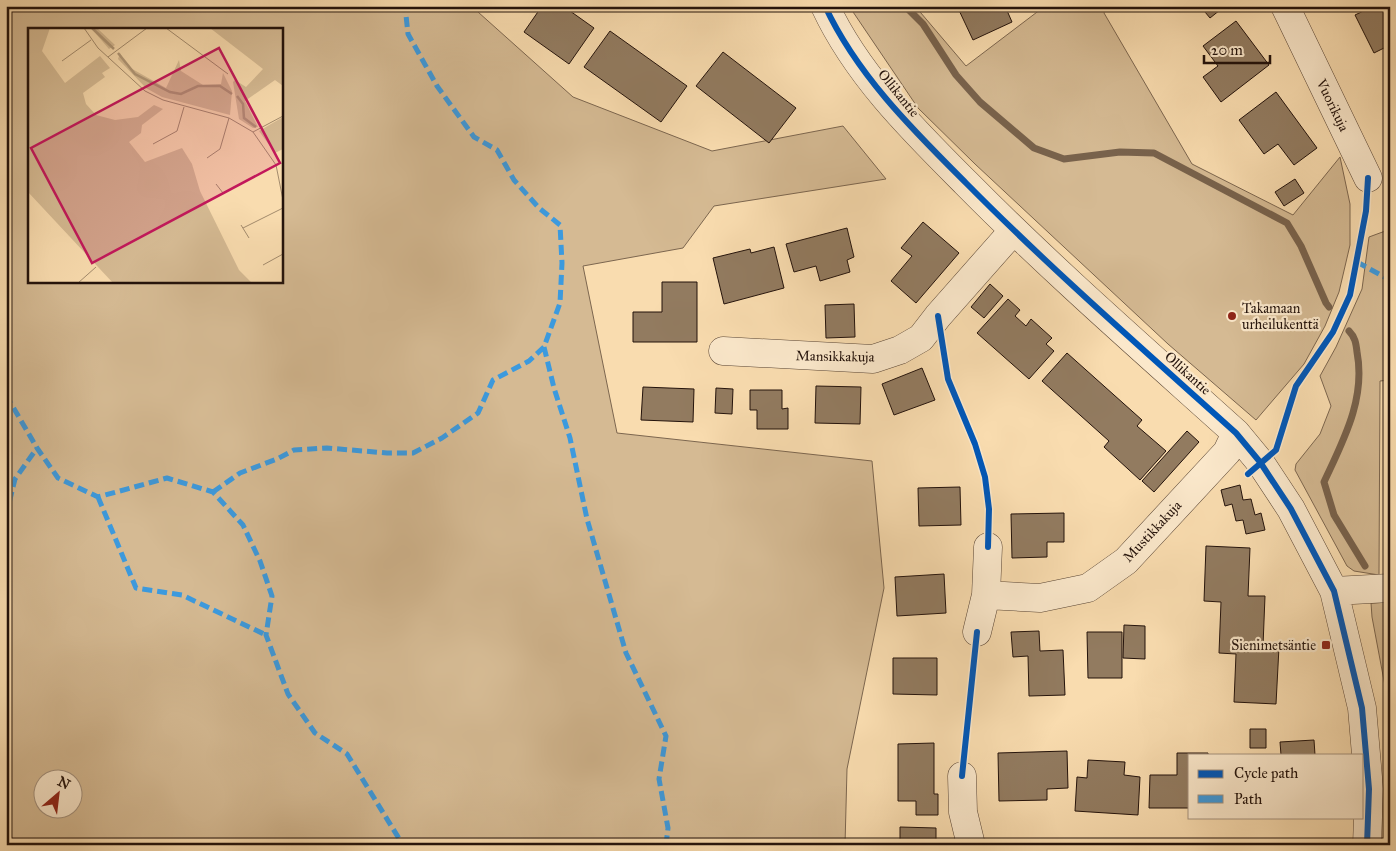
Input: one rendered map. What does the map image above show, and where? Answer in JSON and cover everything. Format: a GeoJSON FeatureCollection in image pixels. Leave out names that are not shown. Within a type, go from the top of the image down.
{"type":"FeatureCollection","features":[{"type":"Feature","properties":{"kind":"street","name":"Ollikantie"},"geometry":{"type":"LineString","coordinates":[[825,6],[832,22],[851,52],[881,93],[914,131],[1013,231],[1236,433],[1260,462],[1291,509],[1334,591],[1362,708],[1369,790],[1367,845]]}},
{"type":"Feature","properties":{"kind":"street","name":"Vuorikuja"},"geometry":{"type":"LineString","coordinates":[[1285,6],[1368,178]]}},
{"type":"Feature","properties":{"kind":"street","name":"Mansikkakuja"},"geometry":{"type":"LineString","coordinates":[[723,351],[873,359],[900,350],[921,338],[1013,231]]}},
{"type":"Feature","properties":{"kind":"street","name":"Mustikkakuja"},"geometry":{"type":"LineString","coordinates":[[986,595],[1040,598],[1088,588],[1126,561],[1226,452],[1236,433]]}},
{"type":"Feature","properties":{"kind":"street"},"geometry":{"type":"LineString","coordinates":[[977,632],[986,595],[988,547]]}},
{"type":"Feature","properties":{"kind":"street"},"geometry":{"type":"LineString","coordinates":[[1334,591],[1390,588]]}},
{"type":"Feature","properties":{"kind":"street"},"geometry":{"type":"LineString","coordinates":[[962,776],[962,812],[971,845]]}},
{"type":"Feature","properties":{"kind":"shaded area"},"geometry":{"type":"Polygon","coordinates":[[[6,6],[477,6],[478,12],[573,97],[712,151],[843,126],[886,179],[714,206],[683,248],[583,266],[617,433],[872,461],[884,588],[847,769],[845,845],[14,845],[6,816],[6,6]]]}},
{"type":"Feature","properties":{"kind":"shaded area"},"geometry":{"type":"Polygon","coordinates":[[[849,6],[915,6],[966,66],[1045,6],[1105,6],[1104,13],[1192,164],[1293,215],[1340,157],[1350,204],[1350,245],[1339,292],[1325,326],[1304,364],[1256,420],[1168,344],[975,164],[918,108],[849,6]]]}},
{"type":"Feature","properties":{"kind":"shaded area"},"geometry":{"type":"Polygon","coordinates":[[[1388,230],[1390,233],[1390,380],[1380,381],[1379,575],[1354,571],[1347,566],[1295,470],[1296,464],[1320,434],[1331,406],[1320,376],[1336,347],[1362,289],[1369,237],[1388,230]]]}},
{"type":"Feature","properties":{"kind":"shaded area"},"geometry":{"type":"Polygon","coordinates":[[[1390,602],[1390,720],[1371,603],[1390,602]]]}},
{"type":"Feature","properties":{"kind":"building"},"geometry":{"type":"Polygon","coordinates":[[[542,6],[563,6],[594,28],[569,64],[524,32],[542,6]]]}},
{"type":"Feature","properties":{"kind":"building"},"geometry":{"type":"Polygon","coordinates":[[[957,6],[1005,6],[1012,22],[973,40],[957,6]]]}},
{"type":"Feature","properties":{"kind":"building"},"geometry":{"type":"Polygon","coordinates":[[[1200,6],[1225,6],[1210,18],[1200,6]]]}},
{"type":"Feature","properties":{"kind":"building"},"geometry":{"type":"Polygon","coordinates":[[[1374,6],[1390,6],[1390,45],[1374,53],[1355,15],[1374,6]]]}},
{"type":"Feature","properties":{"kind":"building"},"geometry":{"type":"Polygon","coordinates":[[[1236,21],[1269,65],[1221,102],[1203,77],[1218,66],[1203,46],[1236,21]]]}},
{"type":"Feature","properties":{"kind":"building"},"geometry":{"type":"Polygon","coordinates":[[[610,31],[687,86],[661,122],[584,67],[610,31]]]}},
{"type":"Feature","properties":{"kind":"building"},"geometry":{"type":"Polygon","coordinates":[[[723,52],[796,108],[769,143],[696,86],[723,52]]]}},
{"type":"Feature","properties":{"kind":"building"},"geometry":{"type":"Polygon","coordinates":[[[1276,92],[1317,148],[1294,165],[1278,144],[1264,154],[1239,120],[1276,92]]]}},
{"type":"Feature","properties":{"kind":"building"},"geometry":{"type":"Polygon","coordinates":[[[1295,179],[1304,193],[1284,206],[1275,192],[1295,179]]]}},
{"type":"Feature","properties":{"kind":"building"},"geometry":{"type":"Polygon","coordinates":[[[923,222],[959,253],[916,303],[891,281],[912,256],[901,248],[923,222]]]}},
{"type":"Feature","properties":{"kind":"building"},"geometry":{"type":"Polygon","coordinates":[[[847,228],[854,257],[847,260],[850,272],[820,281],[816,266],[794,272],[786,244],[847,228]]]}},
{"type":"Feature","properties":{"kind":"building"},"geometry":{"type":"Polygon","coordinates":[[[774,247],[784,288],[724,304],[713,258],[750,249],[751,253],[774,247]]]}},
{"type":"Feature","properties":{"kind":"building"},"geometry":{"type":"Polygon","coordinates":[[[662,282],[697,282],[697,342],[633,342],[633,312],[662,312],[662,282]]]}},
{"type":"Feature","properties":{"kind":"building"},"geometry":{"type":"Polygon","coordinates":[[[990,284],[1003,296],[984,318],[971,307],[990,284]]]}},
{"type":"Feature","properties":{"kind":"building"},"geometry":{"type":"Polygon","coordinates":[[[1008,299],[1020,310],[1015,316],[1026,326],[1031,319],[1052,338],[1046,344],[1054,351],[1029,379],[977,333],[1008,299]]]}},
{"type":"Feature","properties":{"kind":"building"},"geometry":{"type":"Polygon","coordinates":[[[854,304],[855,337],[826,338],[825,305],[854,304]]]}},
{"type":"Feature","properties":{"kind":"building"},"geometry":{"type":"Polygon","coordinates":[[[1067,353],[1142,420],[1137,426],[1166,451],[1140,480],[1104,447],[1109,441],[1042,381],[1067,353]]]}},
{"type":"Feature","properties":{"kind":"building"},"geometry":{"type":"Polygon","coordinates":[[[922,368],[935,400],[894,415],[882,384],[922,368]]]}},
{"type":"Feature","properties":{"kind":"building"},"geometry":{"type":"Polygon","coordinates":[[[816,386],[861,387],[860,424],[815,423],[816,386]]]}},
{"type":"Feature","properties":{"kind":"building"},"geometry":{"type":"Polygon","coordinates":[[[643,387],[694,389],[693,422],[641,420],[643,387]]]}},
{"type":"Feature","properties":{"kind":"building"},"geometry":{"type":"Polygon","coordinates":[[[716,388],[733,389],[732,414],[715,413],[716,388]]]}},
{"type":"Feature","properties":{"kind":"building"},"geometry":{"type":"Polygon","coordinates":[[[750,390],[782,390],[782,409],[788,408],[788,429],[757,429],[757,410],[750,410],[750,390]]]}},
{"type":"Feature","properties":{"kind":"building"},"geometry":{"type":"Polygon","coordinates":[[[1187,431],[1199,442],[1154,492],[1142,481],[1187,431]]]}},
{"type":"Feature","properties":{"kind":"building"},"geometry":{"type":"Polygon","coordinates":[[[1240,485],[1243,500],[1251,499],[1255,515],[1261,513],[1265,530],[1246,534],[1243,520],[1236,521],[1232,504],[1225,506],[1221,490],[1240,485]]]}},
{"type":"Feature","properties":{"kind":"building"},"geometry":{"type":"Polygon","coordinates":[[[960,487],[961,525],[919,526],[918,488],[960,487]]]}},
{"type":"Feature","properties":{"kind":"building"},"geometry":{"type":"Polygon","coordinates":[[[1064,513],[1064,542],[1047,542],[1047,557],[1012,558],[1011,514],[1064,513]]]}},
{"type":"Feature","properties":{"kind":"building"},"geometry":{"type":"Polygon","coordinates":[[[1206,546],[1250,548],[1248,596],[1265,596],[1263,646],[1279,647],[1276,704],[1234,702],[1236,654],[1219,653],[1221,602],[1204,601],[1206,546]]]}},
{"type":"Feature","properties":{"kind":"building"},"geometry":{"type":"Polygon","coordinates":[[[944,574],[946,613],[897,616],[895,577],[944,574]]]}},
{"type":"Feature","properties":{"kind":"building"},"geometry":{"type":"Polygon","coordinates":[[[1124,625],[1145,626],[1145,659],[1123,658],[1124,625]]]}},
{"type":"Feature","properties":{"kind":"building"},"geometry":{"type":"Polygon","coordinates":[[[1039,631],[1040,651],[1063,650],[1065,695],[1029,696],[1028,656],[1013,657],[1011,632],[1039,631]]]}},
{"type":"Feature","properties":{"kind":"building"},"geometry":{"type":"Polygon","coordinates":[[[1087,632],[1122,632],[1122,678],[1088,678],[1087,632]]]}},
{"type":"Feature","properties":{"kind":"building"},"geometry":{"type":"Polygon","coordinates":[[[893,658],[937,658],[937,695],[893,694],[893,658]]]}},
{"type":"Feature","properties":{"kind":"building"},"geometry":{"type":"Polygon","coordinates":[[[1250,729],[1266,729],[1266,748],[1250,748],[1250,729]]]}},
{"type":"Feature","properties":{"kind":"building"},"geometry":{"type":"Polygon","coordinates":[[[1314,740],[1315,754],[1281,754],[1280,742],[1314,740]]]}},
{"type":"Feature","properties":{"kind":"building"},"geometry":{"type":"Polygon","coordinates":[[[934,743],[934,794],[938,794],[938,815],[916,815],[916,801],[898,801],[898,744],[934,743]]]}},
{"type":"Feature","properties":{"kind":"building"},"geometry":{"type":"Polygon","coordinates":[[[1067,751],[1068,788],[1047,789],[1047,800],[999,801],[998,753],[1067,751]]]}},
{"type":"Feature","properties":{"kind":"building"},"geometry":{"type":"Polygon","coordinates":[[[1177,753],[1208,753],[1188,754],[1188,808],[1149,808],[1150,775],[1177,775],[1177,753]]]}},
{"type":"Feature","properties":{"kind":"building"},"geometry":{"type":"Polygon","coordinates":[[[1088,760],[1125,762],[1124,775],[1140,777],[1138,815],[1075,811],[1077,777],[1087,778],[1088,760]]]}},
{"type":"Feature","properties":{"kind":"building"},"geometry":{"type":"Polygon","coordinates":[[[900,827],[936,828],[936,845],[900,845],[900,827]]]}},
{"type":"Feature","properties":{"kind":"waterway"},"geometry":{"type":"LineString","coordinates":[[905,6],[923,24],[956,75],[980,102],[1034,148],[1064,159],[1120,152],[1154,153],[1287,223],[1301,246],[1329,307]]}},
{"type":"Feature","properties":{"kind":"waterway"},"geometry":{"type":"LineString","coordinates":[[1349,331],[1354,338],[1359,369],[1356,403],[1345,435],[1324,482],[1334,515],[1365,566]]}},
{"type":"Feature","properties":{"kind":"marked path"},"geometry":{"type":"LineString","coordinates":[[213,492],[240,473],[277,459],[294,450],[327,448],[387,453],[413,453],[442,438],[478,413],[493,380],[529,361],[544,347],[560,303],[562,263],[560,225],[539,208],[514,180],[497,150],[474,137],[437,86],[408,34],[405,6]]}},
{"type":"Feature","properties":{"kind":"marked path"},"geometry":{"type":"LineString","coordinates":[[1357,262],[1390,280]]}},
{"type":"Feature","properties":{"kind":"marked path"},"geometry":{"type":"LineString","coordinates":[[544,347],[554,388],[570,438],[587,519],[626,653],[666,736],[659,779],[668,828],[666,845]]}},
{"type":"Feature","properties":{"kind":"marked path"},"geometry":{"type":"LineString","coordinates":[[6,395],[37,448],[58,478],[98,497],[167,478],[213,492],[243,525],[260,561],[272,596],[266,635],[288,694],[315,733],[347,754],[403,845]]}},
{"type":"Feature","properties":{"kind":"marked path"},"geometry":{"type":"LineString","coordinates":[[6,516],[15,479],[37,448]]}},
{"type":"Feature","properties":{"kind":"marked path"},"geometry":{"type":"LineString","coordinates":[[98,497],[136,588],[182,595],[266,635]]}},
{"type":"Feature","properties":{"kind":"cycle path"},"geometry":{"type":"LineString","coordinates":[[825,6],[853,55],[907,122],[1032,247],[1236,433],[1260,462],[1291,509],[1334,591],[1362,708],[1369,789],[1367,845]]}},
{"type":"Feature","properties":{"kind":"cycle path"},"geometry":{"type":"LineString","coordinates":[[1248,474],[1276,450],[1296,386],[1333,332],[1350,295],[1366,211],[1368,178]]}},
{"type":"Feature","properties":{"kind":"cycle path"},"geometry":{"type":"LineString","coordinates":[[938,316],[948,379],[975,444],[985,477],[989,509],[988,547]]}},
{"type":"Feature","properties":{"kind":"cycle path"},"geometry":{"type":"LineString","coordinates":[[962,776],[977,632]]}},
{"type":"Feature","properties":{"kind":"place","name":"Takamaan urheilukenttä"},"geometry":{"type":"Point","coordinates":[1232,316]}},
{"type":"Feature","properties":{"kind":"place","name":"Sienimetsäntie"},"geometry":{"type":"Point","coordinates":[1326,645]}}]}
